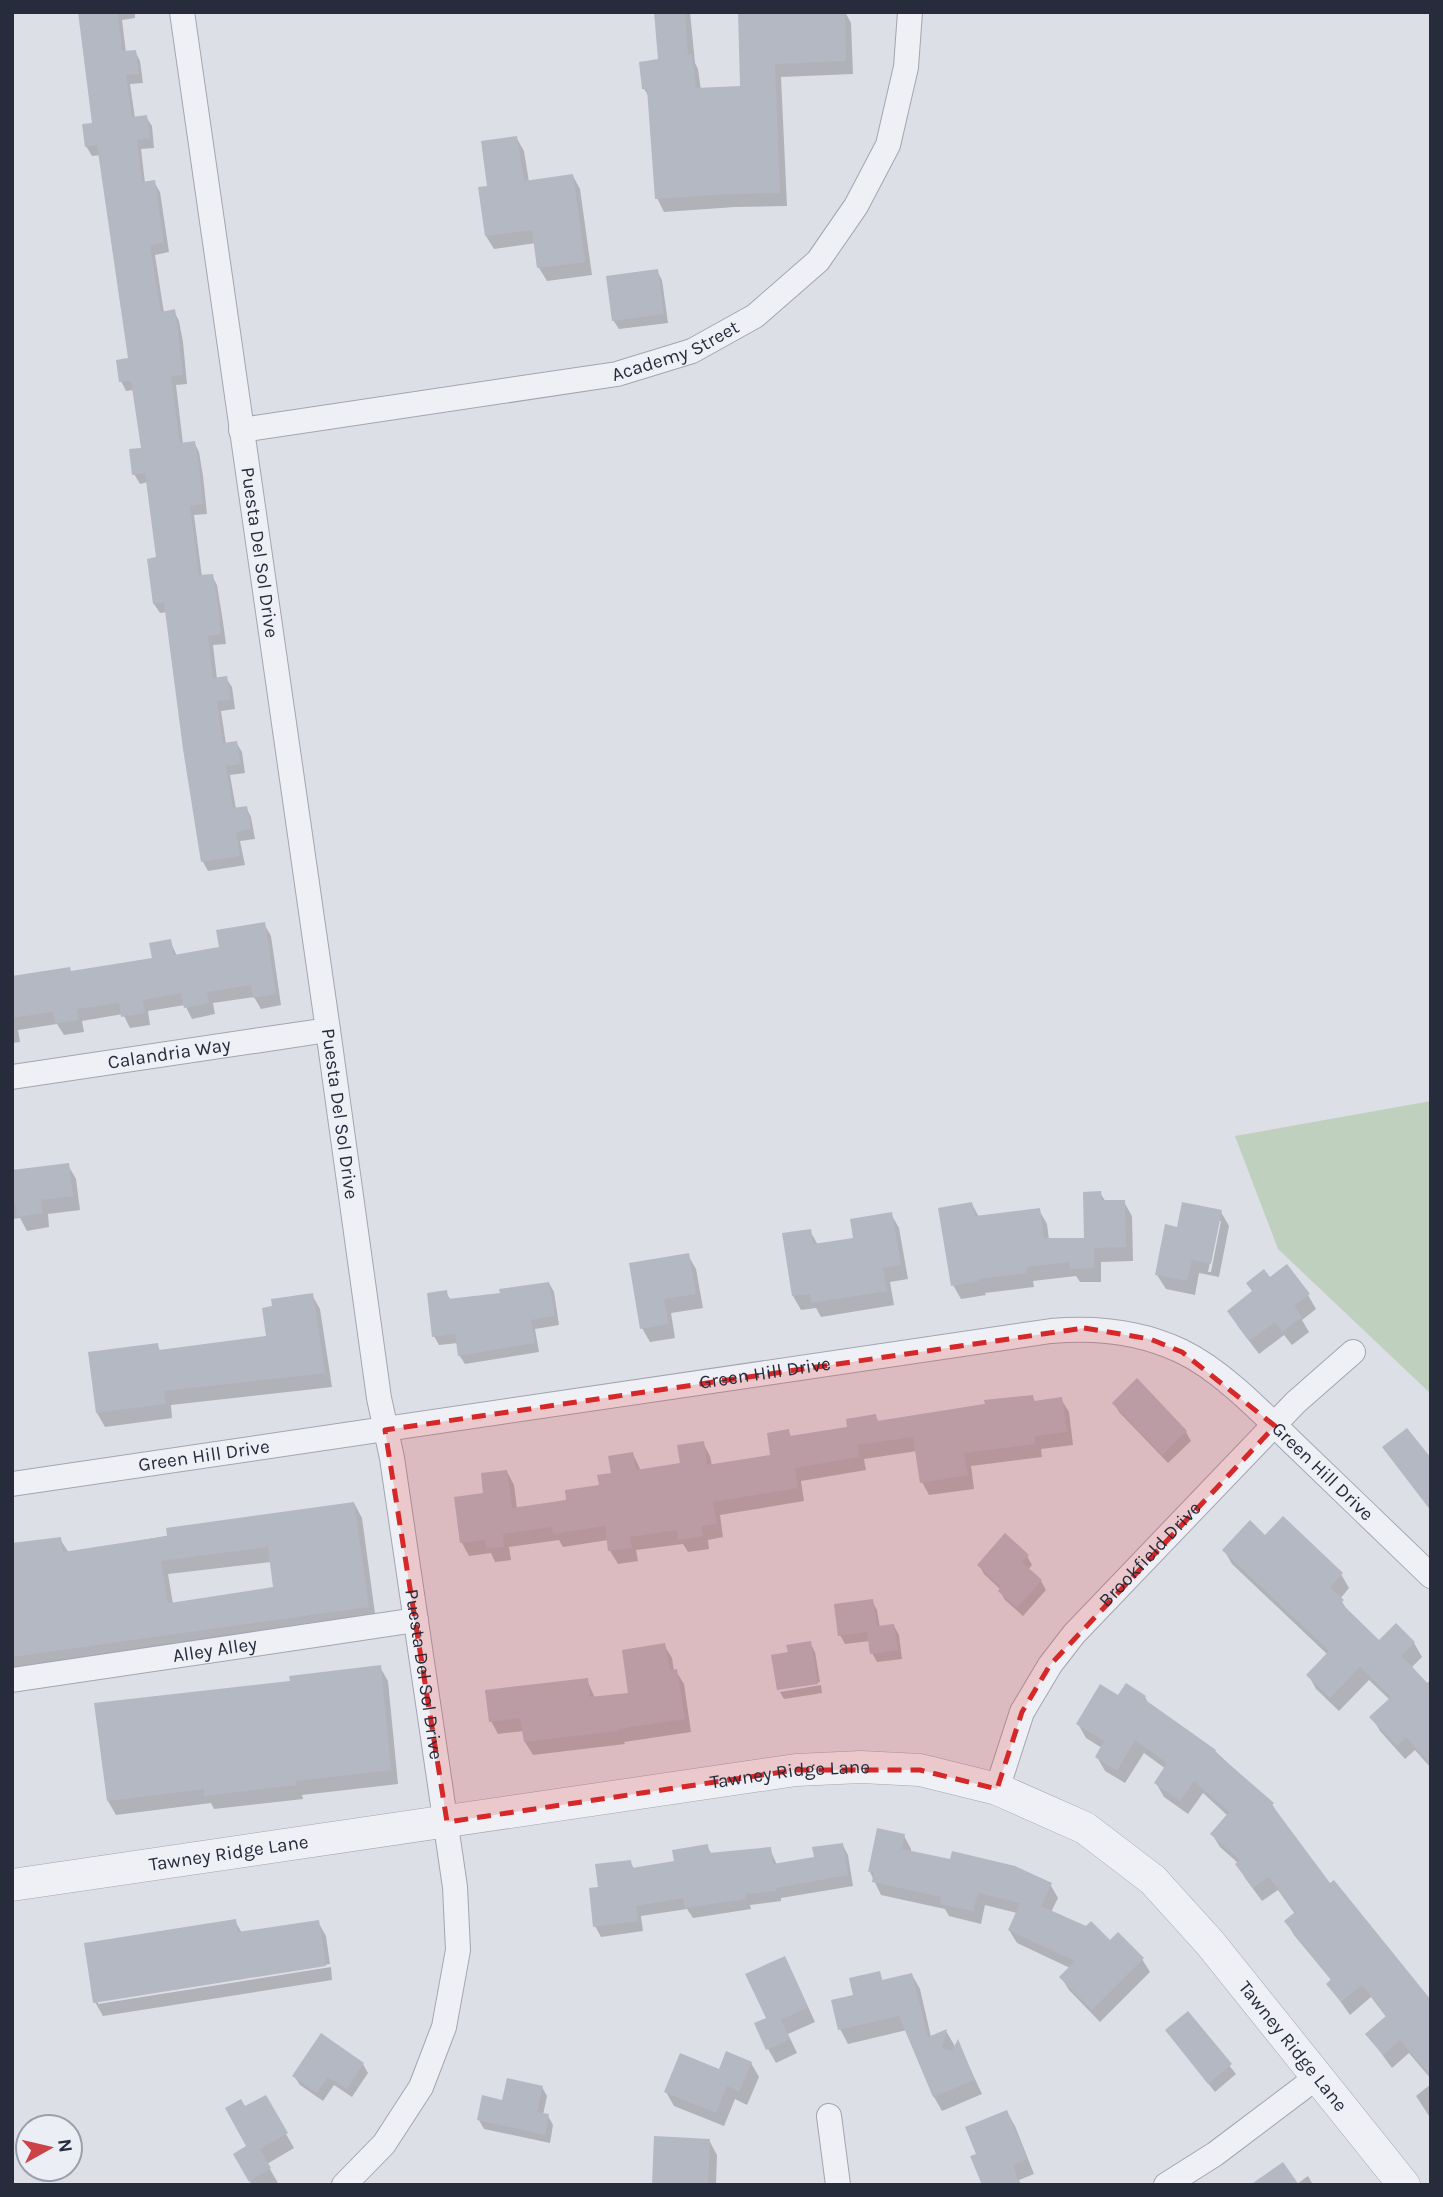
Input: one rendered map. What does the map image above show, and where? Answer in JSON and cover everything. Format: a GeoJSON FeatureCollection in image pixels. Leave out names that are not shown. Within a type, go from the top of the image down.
{"type":"FeatureCollection","features":[{"type":"Feature","properties":{"kind":"street","name":"Puesta Del Sol Drive"},"geometry":{"type":"LineString","coordinates":[[182,12],[379,1398],[392,1458],[455,1887],[458,1950],[444,2026],[421,2087],[384,2144],[344,2185]]}},
{"type":"Feature","properties":{"kind":"street","name":"Academy Street"},"geometry":{"type":"LineString","coordinates":[[241,430],[617,374],[692,351],[755,316],[818,261],[856,206],[888,145],[906,67],[910,12]]}},
{"type":"Feature","properties":{"kind":"street","name":"Calandria Way"},"geometry":{"type":"LineString","coordinates":[[12,1077],[328,1030]]}},
{"type":"Feature","properties":{"kind":"street","name":"Green Hill Drive"},"geometry":{"type":"LineString","coordinates":[[12,1485],[1084,1328],[1117,1331],[1150,1339],[1182,1352],[1216,1373],[1431,1576]]}},
{"type":"Feature","properties":{"kind":"street","name":"Brookfield Drive"},"geometry":{"type":"LineString","coordinates":[[997,1789],[1022,1712],[1050,1665],[1074,1634],[1296,1402],[1353,1352]]}},
{"type":"Feature","properties":{"kind":"street","name":"Alley Alley"},"geometry":{"type":"LineString","coordinates":[[12,1680],[416,1620]]}},
{"type":"Feature","properties":{"kind":"street","name":"Tawney Ridge Lane"},"geometry":{"type":"LineString","coordinates":[[12,1885],[809,1770],[860,1767],[920,1770],[997,1789],[1085,1828],[1153,1880],[1210,1943],[1404,2185]]}},
{"type":"Feature","properties":{"kind":"street"},"geometry":{"type":"LineString","coordinates":[[1166,2185],[1215,2154],[1317,2077]]}},
{"type":"Feature","properties":{"kind":"street"},"geometry":{"type":"LineString","coordinates":[[829,2116],[838,2185]]}},
{"type":"Feature","properties":{"kind":"highlighted area"},"geometry":{"type":"Polygon","coordinates":[[[1084,1328],[1150,1339],[1182,1352],[1275,1426],[1050,1665],[1022,1712],[997,1789],[920,1770],[796,1770],[447,1822],[385,1430],[1084,1328]]]}},
{"type":"Feature","properties":{"kind":"green space"},"geometry":{"type":"Polygon","coordinates":[[[1431,1101],[1431,1394],[1278,1249],[1235,1136],[1431,1101]]]}},
{"type":"Feature","properties":{"kind":"building"},"geometry":{"type":"Polygon","coordinates":[[[78,12],[118,12],[122,51],[136,50],[139,74],[126,75],[132,117],[147,115],[150,138],[137,140],[142,182],[155,180],[164,243],[150,245],[161,312],[175,309],[183,375],[171,376],[180,443],[195,441],[199,465],[203,504],[190,506],[199,575],[213,574],[219,611],[221,634],[208,636],[213,678],[227,676],[231,699],[217,701],[223,743],[237,741],[241,764],[226,766],[233,808],[247,806],[251,829],[236,832],[240,856],[201,862],[164,603],[153,604],[147,559],[156,557],[145,473],[132,475],[129,449],[141,448],[131,381],[119,382],[116,360],[128,358],[97,145],[85,147],[82,124],[92,123],[78,12]]]}},
{"type":"Feature","properties":{"kind":"building"},"geometry":{"type":"Polygon","coordinates":[[[654,12],[685,12],[688,55],[692,54],[696,88],[740,86],[738,12],[845,12],[846,61],[775,64],[780,193],[655,199],[647,89],[642,89],[639,62],[658,59],[654,12]]]}},
{"type":"Feature","properties":{"kind":"building"},"geometry":{"type":"Polygon","coordinates":[[[517,136],[524,181],[573,174],[585,262],[537,268],[532,230],[485,236],[478,187],[487,186],[481,141],[517,136]]]}},
{"type":"Feature","properties":{"kind":"building"},"geometry":{"type":"Polygon","coordinates":[[[658,269],[664,314],[612,321],[606,276],[658,269]]]}},
{"type":"Feature","properties":{"kind":"building"},"geometry":{"type":"Polygon","coordinates":[[[265,922],[276,994],[253,998],[251,985],[207,992],[209,1003],[184,1008],[181,993],[143,1000],[145,1013],[121,1017],[119,1003],[77,1009],[78,1020],[55,1024],[53,1012],[12,1018],[12,976],[70,967],[71,971],[152,958],[149,943],[171,939],[174,955],[219,947],[216,930],[265,922]]]}},
{"type":"Feature","properties":{"kind":"building"},"geometry":{"type":"Polygon","coordinates":[[[69,1163],[73,1196],[41,1200],[43,1213],[17,1217],[15,1204],[12,1204],[12,1170],[69,1163]]]}},
{"type":"Feature","properties":{"kind":"building"},"geometry":{"type":"Polygon","coordinates":[[[1101,1191],[1102,1200],[1125,1200],[1126,1247],[1094,1248],[1094,1268],[1070,1269],[1069,1262],[1026,1267],[1027,1273],[978,1279],[979,1281],[951,1286],[938,1208],[972,1202],[975,1216],[1040,1208],[1044,1238],[1084,1238],[1083,1192],[1101,1191]]]}},
{"type":"Feature","properties":{"kind":"building"},"geometry":{"type":"Polygon","coordinates":[[[1182,1202],[1222,1210],[1211,1264],[1192,1260],[1187,1281],[1155,1275],[1165,1224],[1177,1227],[1182,1202]]]}},
{"type":"Feature","properties":{"kind":"building"},"geometry":{"type":"Polygon","coordinates":[[[892,1212],[901,1265],[883,1268],[887,1291],[811,1303],[810,1294],[792,1296],[782,1233],[811,1229],[813,1244],[853,1238],[850,1219],[892,1212]]]}},
{"type":"Feature","properties":{"kind":"building"},"geometry":{"type":"Polygon","coordinates":[[[689,1253],[696,1294],[664,1299],[669,1324],[640,1329],[629,1263],[689,1253]]]}},
{"type":"Feature","properties":{"kind":"building"},"geometry":{"type":"Polygon","coordinates":[[[1287,1264],[1310,1294],[1294,1306],[1302,1317],[1282,1332],[1275,1322],[1249,1341],[1227,1311],[1252,1291],[1246,1283],[1264,1269],[1270,1277],[1287,1264]]]}},
{"type":"Feature","properties":{"kind":"building"},"geometry":{"type":"Polygon","coordinates":[[[549,1282],[555,1316],[531,1320],[535,1343],[458,1356],[455,1334],[432,1337],[427,1293],[447,1290],[448,1299],[500,1293],[499,1289],[549,1282]]]}},
{"type":"Feature","properties":{"kind":"building"},"geometry":{"type":"Polygon","coordinates":[[[313,1293],[325,1373],[164,1391],[166,1404],[96,1413],[88,1352],[158,1343],[159,1350],[266,1336],[262,1308],[272,1306],[271,1299],[313,1293]]]}},
{"type":"Feature","properties":{"kind":"building"},"geometry":{"type":"Polygon","coordinates":[[[1137,1378],[1187,1431],[1162,1455],[1112,1403],[1137,1378]]]}},
{"type":"Feature","properties":{"kind":"building"},"geometry":{"type":"Polygon","coordinates":[[[1033,1395],[1034,1401],[1062,1397],[1067,1432],[1035,1436],[1035,1444],[964,1453],[968,1475],[920,1483],[913,1437],[858,1445],[859,1457],[795,1468],[798,1488],[713,1502],[717,1524],[701,1526],[703,1536],[678,1540],[677,1530],[630,1537],[632,1548],[608,1551],[605,1526],[553,1534],[552,1527],[503,1534],[504,1547],[486,1549],[485,1540],[460,1543],[454,1497],[483,1493],[481,1473],[507,1470],[512,1508],[566,1500],[565,1490],[599,1485],[597,1475],[611,1473],[608,1456],[633,1452],[636,1470],[680,1463],[677,1445],[704,1441],[707,1465],[770,1455],[767,1433],[789,1429],[790,1436],[847,1427],[846,1419],[876,1414],[877,1421],[985,1404],[984,1400],[1033,1395]]]}},
{"type":"Feature","properties":{"kind":"building"},"geometry":{"type":"Polygon","coordinates":[[[1407,1428],[1431,1458],[1431,1511],[1382,1447],[1407,1428]]]}},
{"type":"Feature","properties":{"kind":"building"},"geometry":{"type":"Polygon","coordinates":[[[354,1502],[369,1607],[12,1657],[12,1543],[61,1537],[63,1552],[167,1536],[166,1528],[354,1502]],[[268,1547],[161,1561],[167,1601],[170,1603],[273,1587],[268,1547]]]}},
{"type":"Feature","properties":{"kind":"building"},"geometry":{"type":"Polygon","coordinates":[[[1283,1516],[1343,1573],[1330,1587],[1344,1600],[1341,1603],[1379,1640],[1396,1623],[1415,1642],[1402,1656],[1431,1687],[1431,1765],[1406,1737],[1397,1746],[1369,1717],[1391,1697],[1360,1667],[1330,1698],[1306,1675],[1329,1651],[1222,1550],[1250,1520],[1265,1535],[1283,1516]]]}},
{"type":"Feature","properties":{"kind":"building"},"geometry":{"type":"Polygon","coordinates":[[[1005,1533],[1029,1555],[1022,1562],[1042,1580],[1017,1608],[998,1591],[1001,1587],[977,1565],[1005,1533]]]}},
{"type":"Feature","properties":{"kind":"building"},"geometry":{"type":"Polygon","coordinates":[[[873,1599],[877,1626],[894,1624],[898,1650],[870,1654],[867,1632],[838,1636],[834,1604],[873,1599]]]}},
{"type":"Feature","properties":{"kind":"building"},"geometry":{"type":"Polygon","coordinates":[[[811,1641],[818,1684],[777,1690],[771,1655],[788,1652],[786,1645],[811,1641]]]}},
{"type":"Feature","properties":{"kind":"building"},"geometry":{"type":"Polygon","coordinates":[[[665,1643],[670,1670],[677,1669],[685,1719],[618,1731],[524,1742],[520,1718],[489,1722],[485,1690],[588,1678],[590,1697],[628,1693],[622,1650],[665,1643]]]}},
{"type":"Feature","properties":{"kind":"building"},"geometry":{"type":"Polygon","coordinates":[[[381,1665],[391,1770],[296,1781],[296,1785],[204,1796],[204,1789],[107,1801],[94,1703],[290,1681],[289,1676],[381,1665]]]}},
{"type":"Feature","properties":{"kind":"building"},"geometry":{"type":"Polygon","coordinates":[[[1126,1683],[1216,1750],[1215,1752],[1274,1803],[1272,1805],[1330,1883],[1334,1880],[1431,2000],[1431,2077],[1400,2040],[1383,2055],[1365,2034],[1386,2016],[1362,1985],[1341,2002],[1326,1984],[1331,1979],[1284,1921],[1295,1912],[1269,1877],[1253,1888],[1235,1864],[1240,1860],[1210,1834],[1229,1812],[1194,1781],[1180,1801],[1154,1783],[1167,1763],[1135,1740],[1117,1771],[1095,1757],[1104,1741],[1076,1724],[1100,1684],[1118,1695],[1126,1683]]]}},
{"type":"Feature","properties":{"kind":"building"},"geometry":{"type":"Polygon","coordinates":[[[877,1828],[905,1834],[902,1849],[950,1859],[952,1851],[1015,1866],[1052,1883],[1041,1906],[1086,1926],[1091,1921],[1110,1940],[1118,1932],[1144,1958],[1092,2010],[1059,1977],[1075,1961],[1008,1930],[1020,1903],[978,1893],[973,1911],[940,1904],[941,1897],[872,1882],[874,1871],[868,1872],[877,1828]]]}},
{"type":"Feature","properties":{"kind":"building"},"geometry":{"type":"Polygon","coordinates":[[[843,1843],[848,1875],[776,1888],[776,1891],[746,1894],[746,1899],[685,1908],[683,1898],[636,1906],[638,1921],[593,1927],[589,1888],[598,1887],[595,1864],[631,1860],[632,1868],[674,1861],[672,1850],[708,1844],[709,1853],[771,1847],[773,1864],[814,1857],[812,1847],[843,1843]]]}},
{"type":"Feature","properties":{"kind":"building"},"geometry":{"type":"Polygon","coordinates":[[[236,1919],[238,1932],[319,1920],[326,1966],[93,2003],[84,1943],[236,1919]]]}},
{"type":"Feature","properties":{"kind":"building"},"geometry":{"type":"Polygon","coordinates":[[[785,1956],[808,2007],[781,2020],[790,2039],[766,2050],[754,2023],[766,2018],[745,1974],[785,1956]]]}},
{"type":"Feature","properties":{"kind":"building"},"geometry":{"type":"Polygon","coordinates":[[[880,1971],[882,1980],[912,1973],[928,2037],[947,2029],[942,2048],[952,2051],[958,2039],[975,2080],[933,2097],[899,2016],[838,2030],[831,2000],[853,1995],[849,1978],[880,1971]]]}},
{"type":"Feature","properties":{"kind":"building"},"geometry":{"type":"Polygon","coordinates":[[[1188,2011],[1232,2064],[1208,2084],[1165,2030],[1188,2011]]]}},
{"type":"Feature","properties":{"kind":"building"},"geometry":{"type":"Polygon","coordinates":[[[321,2033],[364,2063],[347,2089],[328,2077],[317,2093],[292,2076],[321,2033]]]}},
{"type":"Feature","properties":{"kind":"building"},"geometry":{"type":"Polygon","coordinates":[[[726,2051],[752,2062],[739,2092],[727,2086],[716,2113],[664,2092],[680,2053],[719,2069],[726,2051]]]}},
{"type":"Feature","properties":{"kind":"building"},"geometry":{"type":"Polygon","coordinates":[[[507,2078],[543,2086],[537,2112],[549,2114],[545,2135],[477,2120],[482,2095],[502,2100],[507,2078]]]}},
{"type":"Feature","properties":{"kind":"building"},"geometry":{"type":"Polygon","coordinates":[[[266,2095],[288,2133],[260,2149],[271,2168],[249,2182],[233,2154],[246,2146],[225,2108],[241,2099],[245,2106],[266,2095]]]}},
{"type":"Feature","properties":{"kind":"building"},"geometry":{"type":"Polygon","coordinates":[[[1007,2110],[1027,2159],[1013,2165],[1020,2185],[982,2185],[970,2156],[976,2154],[965,2127],[1007,2110]]]}},
{"type":"Feature","properties":{"kind":"building"},"geometry":{"type":"Polygon","coordinates":[[[654,2136],[710,2139],[708,2185],[652,2185],[654,2136]]]}},
{"type":"Feature","properties":{"kind":"building"},"geometry":{"type":"Polygon","coordinates":[[[1283,2162],[1299,2185],[1250,2185],[1283,2162]]]}}]}
